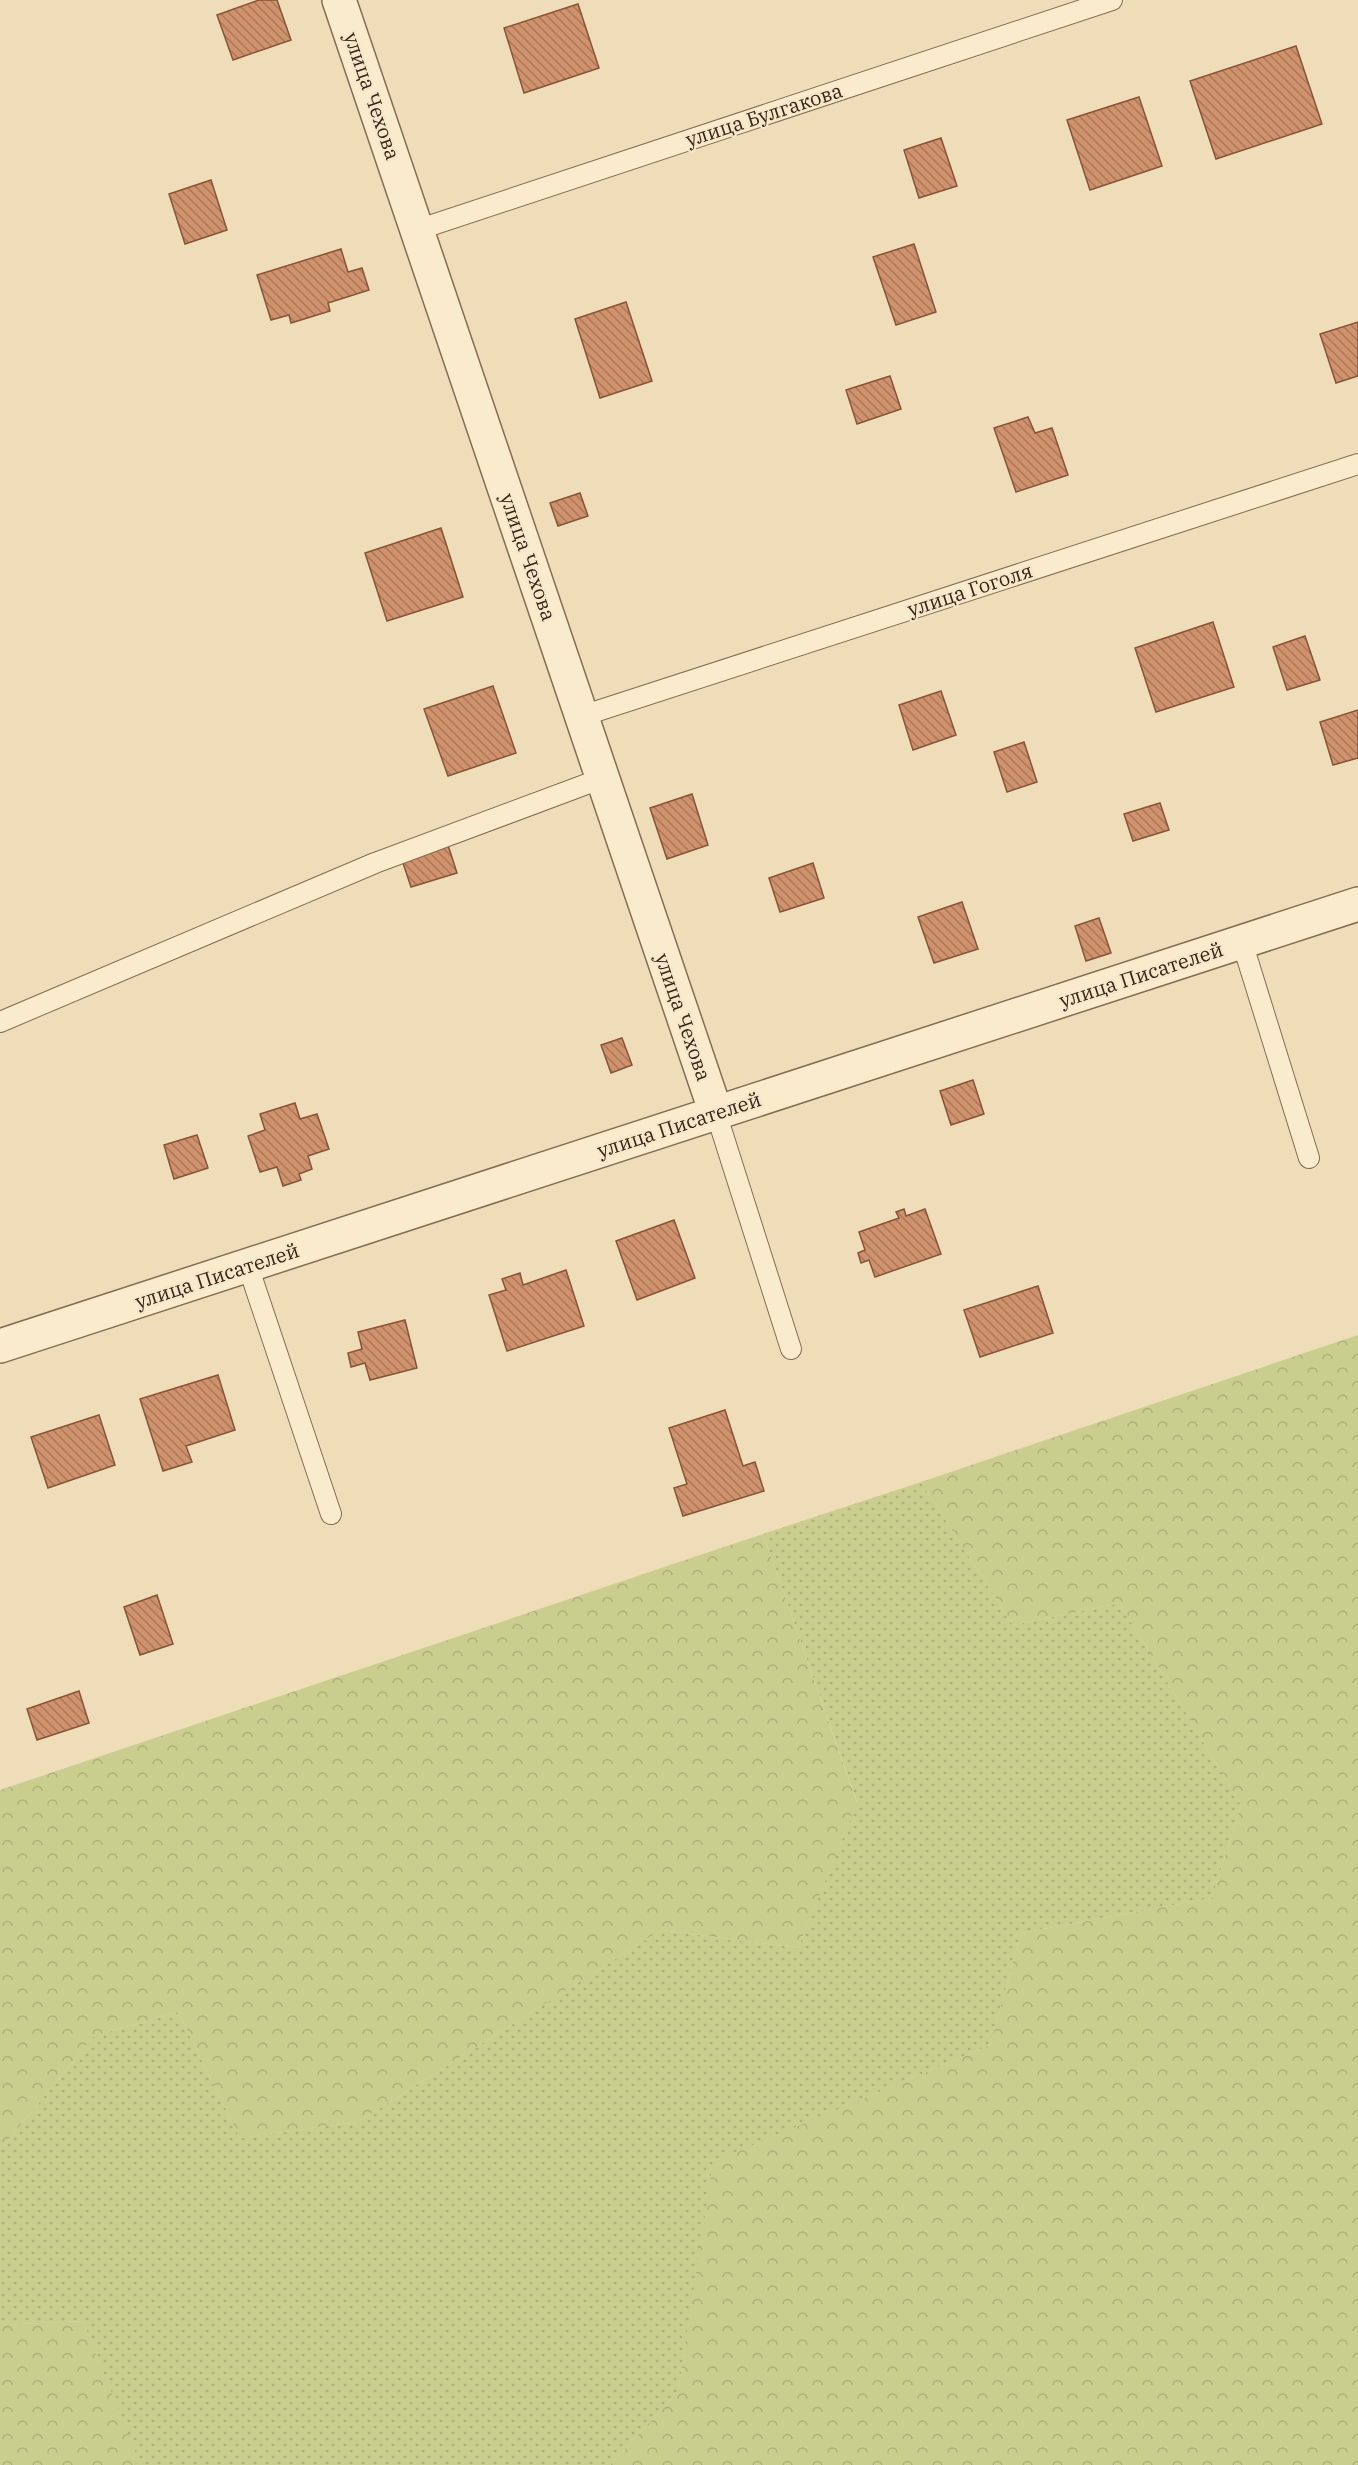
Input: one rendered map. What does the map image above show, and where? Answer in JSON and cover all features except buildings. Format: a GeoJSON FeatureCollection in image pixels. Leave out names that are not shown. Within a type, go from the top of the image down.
{"type":"FeatureCollection","features":[{"type":"Feature","properties":{"kind":"street","name":"улица Чехова"},"geometry":{"type":"LineString","coordinates":[[339,0],[716,1113]]}},
{"type":"Feature","properties":{"kind":"street","name":"улица Писателей"},"geometry":{"type":"LineString","coordinates":[[0,1346],[1358,904]]}},
{"type":"Feature","properties":{"kind":"lane","name":"улица Булгакова"},"geometry":{"type":"LineString","coordinates":[[417,230],[1112,0]]}},
{"type":"Feature","properties":{"kind":"lane","name":"улица Гоголя"},"geometry":{"type":"LineString","coordinates":[[582,716],[1358,464]]}},
{"type":"Feature","properties":{"kind":"lane"},"geometry":{"type":"LineString","coordinates":[[0,1022],[375,863],[603,778]]}},
{"type":"Feature","properties":{"kind":"lane"},"geometry":{"type":"LineString","coordinates":[[1242,942],[1309,1158]]}},
{"type":"Feature","properties":{"kind":"lane"},"geometry":{"type":"LineString","coordinates":[[716,1113],[791,1349]]}},
{"type":"Feature","properties":{"kind":"lane"},"geometry":{"type":"LineString","coordinates":[[248,1266],[331,1514]]}},
{"type":"Feature","properties":{"kind":"green space"},"geometry":{"type":"Polygon","coordinates":[[[1358,1335],[1358,2465],[610,2465],[678,2392],[713,2162],[990,2045],[1021,1933],[1212,1898],[1241,1805],[1120,1603],[1013,1625],[921,1482],[1358,1335]]]}},
{"type":"Feature","properties":{"kind":"green space"},"geometry":{"type":"Polygon","coordinates":[[[921,1482],[1013,1625],[1120,1603],[1241,1805],[1212,1898],[1021,1933],[990,2045],[714,2162],[678,2392],[610,2465],[133,2465],[138,2461],[83,2321],[0,2325],[0,2150],[94,2036],[178,2012],[240,2138],[358,2122],[661,1930],[798,1948],[857,1802],[763,1534],[921,1482]]]}},
{"type":"Feature","properties":{"kind":"green space"},"geometry":{"type":"Polygon","coordinates":[[[763,1534],[857,1803],[798,1948],[661,1930],[358,2122],[240,2138],[178,2012],[94,2036],[0,2150],[0,1790],[763,1534]]]}},
{"type":"Feature","properties":{"kind":"green space"},"geometry":{"type":"Polygon","coordinates":[[[83,2321],[139,2461],[133,2465],[0,2465],[0,2325],[83,2321]]]}}]}
